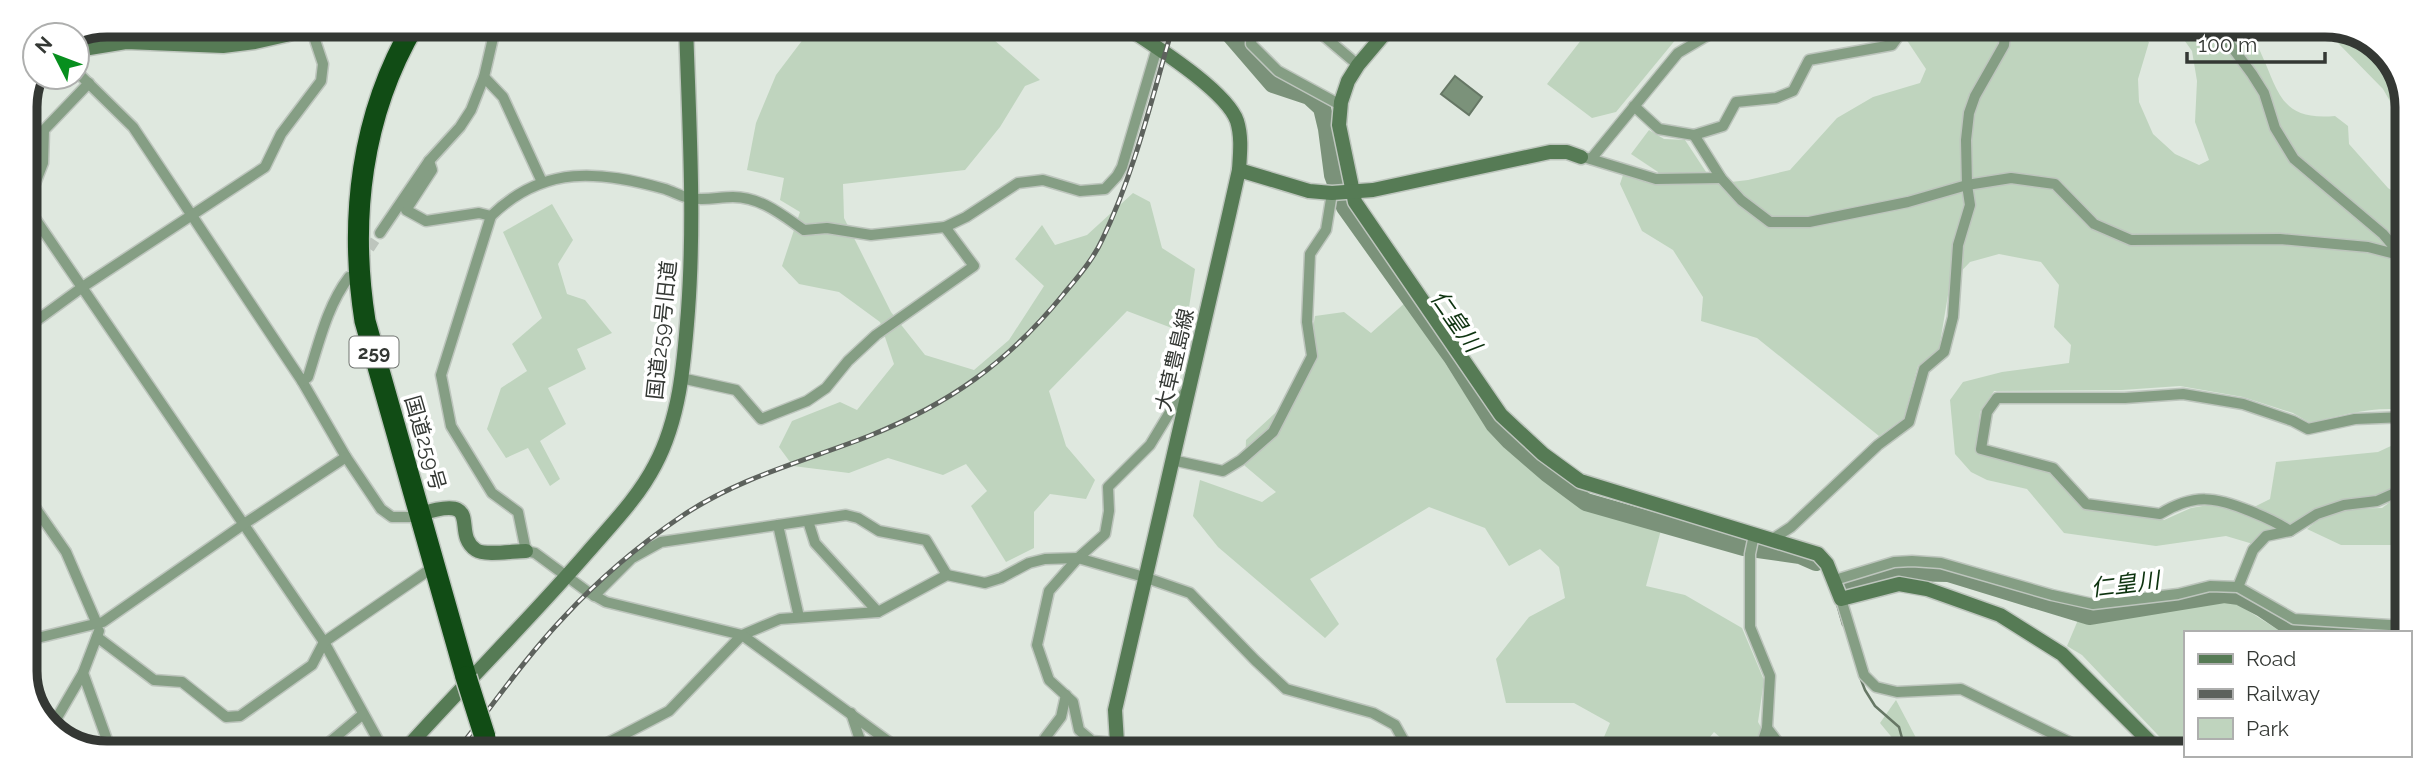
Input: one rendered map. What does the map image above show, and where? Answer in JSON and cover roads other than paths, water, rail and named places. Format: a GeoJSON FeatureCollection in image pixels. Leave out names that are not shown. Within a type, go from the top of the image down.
{"type":"FeatureCollection","features":[{"type":"Feature","properties":{"kind":"highway","name":"国道259号"},"geometry":{"type":"LineString","coordinates":[[408,37],[388,75],[369,132],[360,190],[359,282],[365,321],[486,741]]}},
{"type":"Feature","properties":{"kind":"street"},"geometry":{"type":"LineString","coordinates":[[91,47],[126,41],[223,46],[272,37]]}},
{"type":"Feature","properties":{"kind":"street"},"geometry":{"type":"LineString","coordinates":[[37,320],[265,167],[281,134],[321,80],[323,64],[315,37]]}},
{"type":"Feature","properties":{"kind":"street"},"geometry":{"type":"LineString","coordinates":[[380,233],[429,161],[460,127],[471,110],[484,77],[493,37]]}},
{"type":"Feature","properties":{"kind":"street","name":"国道259号旧道"},"geometry":{"type":"LineString","coordinates":[[413,741],[567,577],[632,500],[656,464],[668,435],[681,378],[692,257],[686,37]]}},
{"type":"Feature","properties":{"kind":"street","name":"大草豊島線"},"geometry":{"type":"LineString","coordinates":[[1117,741],[1115,710],[1144,577],[1191,386],[1241,148],[1237,121],[1228,106],[1207,85],[1141,37]]}},
{"type":"Feature","properties":{"kind":"street"},"geometry":{"type":"LineString","coordinates":[[1251,37],[1251,44],[1278,71],[1335,102],[1341,102]]}},
{"type":"Feature","properties":{"kind":"street"},"geometry":{"type":"LineString","coordinates":[[1325,37],[1358,65]]}},
{"type":"Feature","properties":{"kind":"street"},"geometry":{"type":"LineString","coordinates":[[1382,37],[1358,65],[1348,81],[1341,102],[1339,125],[1355,202],[1501,415],[1543,454],[1580,481],[1818,554],[1835,580],[1864,675],[1876,687],[1897,692],[1961,689],[2067,741]]}},
{"type":"Feature","properties":{"kind":"street"},"geometry":{"type":"LineString","coordinates":[[1586,158],[1678,53],[1705,37]]}},
{"type":"Feature","properties":{"kind":"street"},"geometry":{"type":"LineString","coordinates":[[1634,106],[1659,129],[1694,135],[1723,126],[1736,102],[1776,98],[1793,91],[1809,60],[1892,45],[1896,37]]}},
{"type":"Feature","properties":{"kind":"street"},"geometry":{"type":"LineString","coordinates":[[1770,540],[1791,527],[1878,445],[1909,422],[1924,369],[1944,352],[1953,317],[1958,245],[1970,205],[1966,140],[1969,113],[1975,96],[2004,45],[2005,37]]}},
{"type":"Feature","properties":{"kind":"street"},"geometry":{"type":"LineString","coordinates":[[2223,37],[2264,93],[2275,128],[2294,159],[2395,247]]}},
{"type":"Feature","properties":{"kind":"street"},"geometry":{"type":"LineString","coordinates":[[526,551],[517,512],[492,493],[451,426],[441,375],[491,216],[505,203],[542,182],[578,175],[602,175],[667,190],[692,199],[747,198],[770,206],[804,230],[827,228],[871,235],[945,227],[1018,183],[1043,180],[1080,191],[1105,189],[1122,167],[1157,48]]}},
{"type":"Feature","properties":{"kind":"street"},"geometry":{"type":"LineString","coordinates":[[484,77],[503,97],[542,182]]}},
{"type":"Feature","properties":{"kind":"street"},"geometry":{"type":"LineString","coordinates":[[91,85],[133,127],[302,381],[345,457],[381,509],[392,517],[410,517],[451,507],[463,517],[467,540],[476,550],[489,553],[535,553],[606,602],[742,635],[888,741]]}},
{"type":"Feature","properties":{"kind":"street"},"geometry":{"type":"LineString","coordinates":[[37,179],[43,163],[44,130],[81,91]]}},
{"type":"Feature","properties":{"kind":"street"},"geometry":{"type":"LineString","coordinates":[[1694,135],[1721,178],[1741,200],[1770,222],[1809,222],[1908,202],[1967,185],[2011,178],[2054,184],[2094,224],[2131,240],[2280,239],[2368,247],[2395,254]]}},
{"type":"Feature","properties":{"kind":"street"},"geometry":{"type":"LineString","coordinates":[[1238,170],[1309,191],[1352,192],[1373,190],[1550,152],[1567,152],[1656,179],[1721,178]]}},
{"type":"Feature","properties":{"kind":"street"},"geometry":{"type":"LineString","coordinates":[[429,161],[432,170],[406,210],[426,221],[479,214],[491,216]]}},
{"type":"Feature","properties":{"kind":"street"},"geometry":{"type":"LineString","coordinates":[[1172,460],[1223,471],[1241,460],[1273,432],[1312,356],[1307,322],[1310,254],[1326,230],[1332,193]]}},
{"type":"Feature","properties":{"kind":"street"},"geometry":{"type":"LineString","coordinates":[[37,221],[84,286],[324,642],[378,741]]}},
{"type":"Feature","properties":{"kind":"street"},"geometry":{"type":"LineString","coordinates":[[681,378],[736,390],[761,419],[807,401],[826,388],[848,361],[876,335],[974,266],[945,227]]}},
{"type":"Feature","properties":{"kind":"street"},"geometry":{"type":"LineString","coordinates":[[302,381],[308,377],[339,291],[349,278]]}},
{"type":"Feature","properties":{"kind":"street"},"geometry":{"type":"LineString","coordinates":[[1092,741],[1079,730],[1073,702],[1049,680],[1037,645],[1049,591],[1078,558],[1105,534],[1109,511],[1108,486],[1150,445],[1173,407],[1191,386]]}},
{"type":"Feature","properties":{"kind":"street"},"geometry":{"type":"LineString","coordinates":[[2290,531],[2275,521],[2221,499],[2198,499],[2169,508],[2161,514],[2086,504],[2053,468],[1981,449],[1987,412],[1997,398],[2125,398],[2183,394],[2243,404],[2308,429],[2355,419],[2395,417]]}},
{"type":"Feature","properties":{"kind":"street"},"geometry":{"type":"LineString","coordinates":[[37,638],[100,623],[345,457]]}},
{"type":"Feature","properties":{"kind":"street"},"geometry":{"type":"LineString","coordinates":[[2238,587],[2253,550],[2266,536],[2290,531],[2317,514],[2344,505],[2377,501],[2395,493]]}},
{"type":"Feature","properties":{"kind":"street"},"geometry":{"type":"LineString","coordinates":[[37,510],[66,552],[100,623],[83,673],[56,720]]}},
{"type":"Feature","properties":{"kind":"street"},"geometry":{"type":"LineString","coordinates":[[594,596],[632,558],[661,542],[846,515],[858,518],[879,531],[926,540],[947,575]]}},
{"type":"Feature","properties":{"kind":"street"},"geometry":{"type":"LineString","coordinates":[[808,520],[815,543],[878,612]]}},
{"type":"Feature","properties":{"kind":"street"},"geometry":{"type":"LineString","coordinates":[[778,525],[799,617]]}},
{"type":"Feature","properties":{"kind":"street"},"geometry":{"type":"LineString","coordinates":[[1754,536],[1750,554],[1750,627],[1770,676],[1767,728],[1763,741]]}},
{"type":"Feature","properties":{"kind":"street"},"geometry":{"type":"LineString","coordinates":[[612,741],[670,711],[742,635],[780,619],[878,612],[947,575],[985,583],[1037,561],[1078,558],[1190,593],[1286,689],[1373,713],[1395,725],[1404,741]]}},
{"type":"Feature","properties":{"kind":"street"},"geometry":{"type":"LineString","coordinates":[[1835,580],[1894,562],[1912,561],[1941,564],[2093,604],[2178,594],[2210,586],[2238,587],[2294,619],[2395,625]]}},
{"type":"Feature","properties":{"kind":"street"},"geometry":{"type":"LineString","coordinates":[[97,637],[154,680],[182,682],[226,717],[240,716],[312,665],[324,642],[435,566]]}},
{"type":"Feature","properties":{"kind":"street"},"geometry":{"type":"LineString","coordinates":[[1841,599],[1899,584],[1927,589],[2000,615],[2062,654],[2149,741]]}},
{"type":"Feature","properties":{"kind":"street"},"geometry":{"type":"LineString","coordinates":[[83,673],[107,741]]}},
{"type":"Feature","properties":{"kind":"street"},"geometry":{"type":"LineString","coordinates":[[1044,741],[1061,717],[1066,695]]}},
{"type":"Feature","properties":{"kind":"street"},"geometry":{"type":"LineString","coordinates":[[850,713],[860,741]]}},
{"type":"Feature","properties":{"kind":"street"},"geometry":{"type":"LineString","coordinates":[[331,741],[362,715]]}},
{"type":"Feature","properties":{"kind":"street"},"geometry":{"type":"LineString","coordinates":[[1767,728],[1777,741]]}},
{"type":"Feature","properties":{"kind":"waterway","name":"仁皇川"},"geometry":{"type":"LineString","coordinates":[[1232,37],[1273,84],[1309,96],[1322,108],[1333,175],[1345,207],[1452,357],[1494,424],[1510,441],[1586,502],[1744,547]]}},
{"type":"Feature","properties":{"kind":"waterway","name":"仁皇川"},"geometry":{"type":"LineString","coordinates":[[1758,549],[1800,555],[1816,562]]}},
{"type":"Feature","properties":{"kind":"waterway","name":"仁皇川"},"geometry":{"type":"LineString","coordinates":[[1845,587],[1903,572],[1948,573],[2089,616],[2224,594],[2239,596],[2287,625],[2314,631]]}},
{"type":"Feature","properties":{"kind":"waterway"},"geometry":{"type":"LineString","coordinates":[[1837,604],[1843,625]]}},
{"type":"Feature","properties":{"kind":"waterway"},"geometry":{"type":"LineString","coordinates":[[1860,677],[1875,706],[1899,727],[1903,741]]}},
{"type":"Feature","properties":{"kind":"tunnel"},"geometry":{"type":"LineString","coordinates":[[361,261],[380,233]]}},
{"type":"Feature","properties":{"kind":"railway"},"geometry":{"type":"LineString","coordinates":[[465,741],[522,666],[577,603],[605,576],[666,527],[704,502],[750,480],[869,436],[925,410],[975,379],[1020,342],[1078,276],[1102,240],[1124,188],[1170,37]]}}]}
